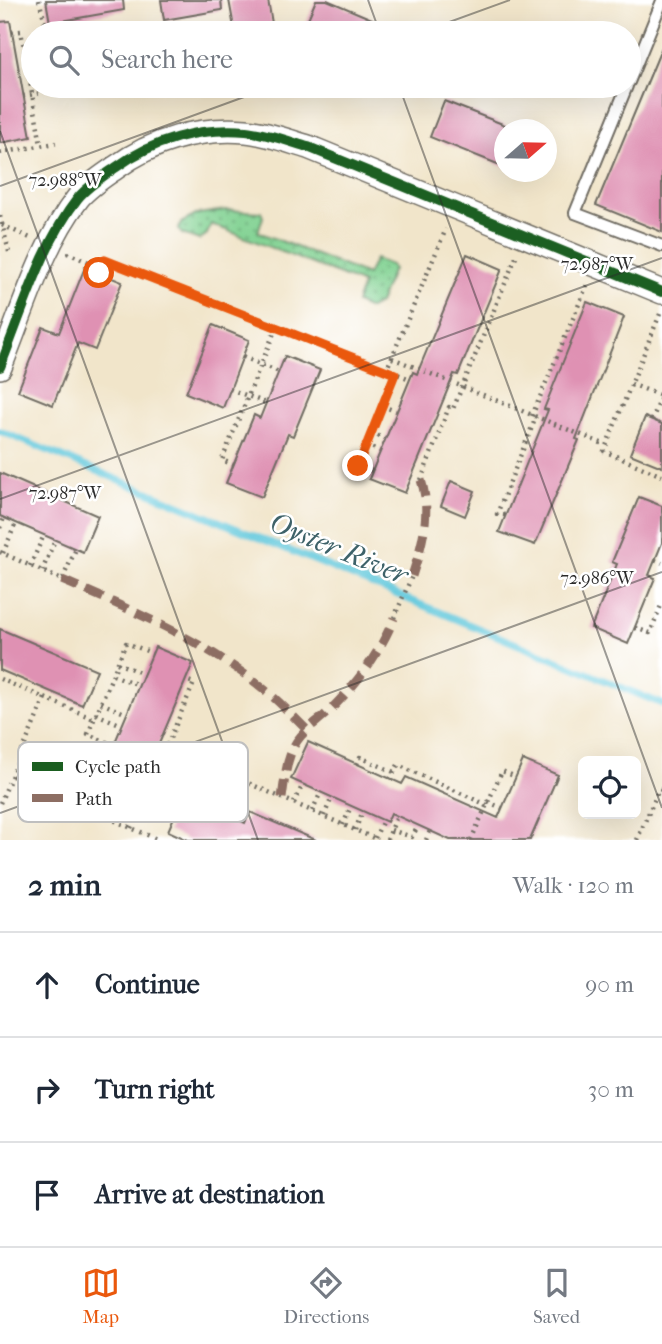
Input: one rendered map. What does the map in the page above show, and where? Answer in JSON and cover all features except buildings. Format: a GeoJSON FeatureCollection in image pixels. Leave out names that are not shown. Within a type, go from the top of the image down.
{"type":"FeatureCollection","features":[{"type":"Feature","properties":{"kind":"street"},"geometry":{"type":"LineString","coordinates":[[0,367],[50,246],[77,200],[87,189],[131,157],[156,144],[184,135],[217,131],[248,131],[308,147],[661,303]]}},
{"type":"Feature","properties":{"kind":"lane"},"geometry":{"type":"LineString","coordinates":[[641,52],[662,1]]}},
{"type":"Feature","properties":{"kind":"lane"},"geometry":{"type":"LineString","coordinates":[[622,98],[575,213],[662,246]]}},
{"type":"Feature","properties":{"kind":"path"},"geometry":{"type":"LineString","coordinates":[[39,0],[45,21]]}},
{"type":"Feature","properties":{"kind":"path"},"geometry":{"type":"LineString","coordinates":[[12,32],[21,31]]}},
{"type":"Feature","properties":{"kind":"path"},"geometry":{"type":"LineString","coordinates":[[33,98],[41,145]]}},
{"type":"Feature","properties":{"kind":"path"},"geometry":{"type":"LineString","coordinates":[[0,153],[56,143]]}},
{"type":"Feature","properties":{"kind":"path"},"geometry":{"type":"LineString","coordinates":[[0,216],[10,256]]}},
{"type":"Feature","properties":{"kind":"path"},"geometry":{"type":"LineString","coordinates":[[386,372],[446,229]]}},
{"type":"Feature","properties":{"kind":"path"},"geometry":{"type":"LineString","coordinates":[[50,246],[100,270],[105,260],[386,372],[410,379]]}},
{"type":"Feature","properties":{"kind":"path"},"geometry":{"type":"LineString","coordinates":[[421,480],[449,407],[453,409],[516,257]]}},
{"type":"Feature","properties":{"kind":"path"},"geometry":{"type":"LineString","coordinates":[[505,515],[498,514],[587,285]]}},
{"type":"Feature","properties":{"kind":"path"},"geometry":{"type":"LineString","coordinates":[[661,303],[604,451],[662,476]]}},
{"type":"Feature","properties":{"kind":"path"},"geometry":{"type":"LineString","coordinates":[[234,465],[222,460],[276,328]]}},
{"type":"Feature","properties":{"kind":"path"},"geometry":{"type":"LineString","coordinates":[[243,357],[279,372]]}},
{"type":"Feature","properties":{"kind":"path"},"geometry":{"type":"LineString","coordinates":[[392,358],[606,446]]}},
{"type":"Feature","properties":{"kind":"path"},"geometry":{"type":"LineString","coordinates":[[372,471],[358,466],[395,374]]}},
{"type":"Feature","properties":{"kind":"path"},"geometry":{"type":"LineString","coordinates":[[632,384],[662,396],[652,420]]}},
{"type":"Feature","properties":{"kind":"path"},"geometry":{"type":"LineString","coordinates":[[230,389],[266,403]]}},
{"type":"Feature","properties":{"kind":"path"},"geometry":{"type":"LineString","coordinates":[[382,406],[396,411]]}},
{"type":"Feature","properties":{"kind":"path"},"geometry":{"type":"LineString","coordinates":[[371,433],[385,439]]}},
{"type":"Feature","properties":{"kind":"path"},"geometry":{"type":"LineString","coordinates":[[366,445],[380,451]]}},
{"type":"Feature","properties":{"kind":"path"},"geometry":{"type":"LineString","coordinates":[[0,528],[4,518]]}},
{"type":"Feature","properties":{"kind":"path"},"geometry":{"type":"LineString","coordinates":[[16,523],[1,553],[30,566],[62,579],[75,549]]}},
{"type":"Feature","properties":{"kind":"path"},"geometry":{"type":"LineString","coordinates":[[30,566],[44,535]]}},
{"type":"Feature","properties":{"kind":"path"},"geometry":{"type":"LineString","coordinates":[[42,570],[55,540]]}},
{"type":"Feature","properties":{"kind":"path"},"geometry":{"type":"LineString","coordinates":[[655,560],[662,563]]}},
{"type":"Feature","properties":{"kind":"path"},"geometry":{"type":"LineString","coordinates":[[394,618],[412,576]]}},
{"type":"Feature","properties":{"kind":"path"},"geometry":{"type":"LineString","coordinates":[[635,628],[650,633],[662,603]]}},
{"type":"Feature","properties":{"kind":"path"},"geometry":{"type":"LineString","coordinates":[[105,742],[88,734],[126,643],[152,653]]}},
{"type":"Feature","properties":{"kind":"path"},"geometry":{"type":"LineString","coordinates":[[117,663],[144,674]]}},
{"type":"Feature","properties":{"kind":"path"},"geometry":{"type":"LineString","coordinates":[[113,675],[139,685]]}},
{"type":"Feature","properties":{"kind":"path"},"geometry":{"type":"LineString","coordinates":[[0,679],[122,725]]}},
{"type":"Feature","properties":{"kind":"path"},"geometry":{"type":"LineString","coordinates":[[168,742],[194,683],[185,680]]}},
{"type":"Feature","properties":{"kind":"path"},"geometry":{"type":"LineString","coordinates":[[26,742],[45,698]]}},
{"type":"Feature","properties":{"kind":"path"},"geometry":{"type":"LineString","coordinates":[[101,703],[127,714]]}},
{"type":"Feature","properties":{"kind":"path"},"geometry":{"type":"LineString","coordinates":[[356,764],[360,757],[394,772]]}},
{"type":"Feature","properties":{"kind":"path"},"geometry":{"type":"LineString","coordinates":[[0,803],[18,762]]}},
{"type":"Feature","properties":{"kind":"path"},"geometry":{"type":"LineString","coordinates":[[390,779],[398,765],[502,808]]}},
{"type":"Feature","properties":{"kind":"path"},"geometry":{"type":"LineString","coordinates":[[471,840],[502,771],[516,777]]}},
{"type":"Feature","properties":{"kind":"path"},"geometry":{"type":"LineString","coordinates":[[12,776],[18,779]]}},
{"type":"Feature","properties":{"kind":"path"},"geometry":{"type":"LineString","coordinates":[[248,783],[372,839],[383,820]]}},
{"type":"Feature","properties":{"kind":"path"},"geometry":{"type":"LineString","coordinates":[[294,803],[303,784]]}},
{"type":"Feature","properties":{"kind":"path"},"geometry":{"type":"LineString","coordinates":[[637,840],[659,789],[662,790]]}},
{"type":"Feature","properties":{"kind":"path"},"geometry":{"type":"LineString","coordinates":[[312,811],[321,792]]}},
{"type":"Feature","properties":{"kind":"path"},"geometry":{"type":"LineString","coordinates":[[324,816],[332,797]]}},
{"type":"Feature","properties":{"kind":"path"},"geometry":{"type":"LineString","coordinates":[[343,825],[351,806]]}},
{"type":"Feature","properties":{"kind":"path"},"geometry":{"type":"LineString","coordinates":[[355,830],[363,811]]}},
{"type":"Feature","properties":{"kind":"path"},"geometry":{"type":"LineString","coordinates":[[387,840],[397,816]]}},
{"type":"Feature","properties":{"kind":"path"},"geometry":{"type":"LineString","coordinates":[[117,822],[159,840]]}},
{"type":"Feature","properties":{"kind":"path"},"geometry":{"type":"LineString","coordinates":[[131,828],[134,822]]}},
{"type":"Feature","properties":{"kind":"path"},"geometry":{"type":"LineString","coordinates":[[391,830],[412,837],[418,826]]}},
{"type":"Feature","properties":{"kind":"path"},"geometry":{"type":"LineString","coordinates":[[426,840],[430,831]]}},
{"type":"Feature","properties":{"kind":"green space"},"geometry":{"type":"Polygon","coordinates":[[[226,210],[261,212],[263,217],[258,232],[367,275],[375,259],[391,265],[393,269],[379,303],[370,309],[356,303],[363,284],[211,224],[207,234],[199,240],[182,234],[179,230],[181,223],[198,214],[226,210]]]}},
{"type":"Feature","properties":{"kind":"waterway","name":"Oyster River"},"geometry":{"type":"LineString","coordinates":[[0,431],[662,704]]}},
{"type":"Feature","properties":{"kind":"marked path"},"geometry":{"type":"LineString","coordinates":[[412,576],[426,516],[421,480]]}},
{"type":"Feature","properties":{"kind":"marked path"},"geometry":{"type":"LineString","coordinates":[[62,580],[165,627],[214,654],[266,691],[307,730]]}},
{"type":"Feature","properties":{"kind":"marked path"},"geometry":{"type":"LineString","coordinates":[[282,798],[288,761],[297,741],[358,679],[382,644],[394,618]]}},
{"type":"Feature","properties":{"kind":"cycle path"},"geometry":{"type":"LineString","coordinates":[[0,367],[43,257],[78,198],[100,178],[145,150],[177,138],[211,131],[254,132],[308,147],[662,292]]}},
{"type":"Feature","properties":{"kind":"route"},"geometry":{"type":"LineString","coordinates":[[99,273],[105,260],[395,374],[358,466]]}}]}
